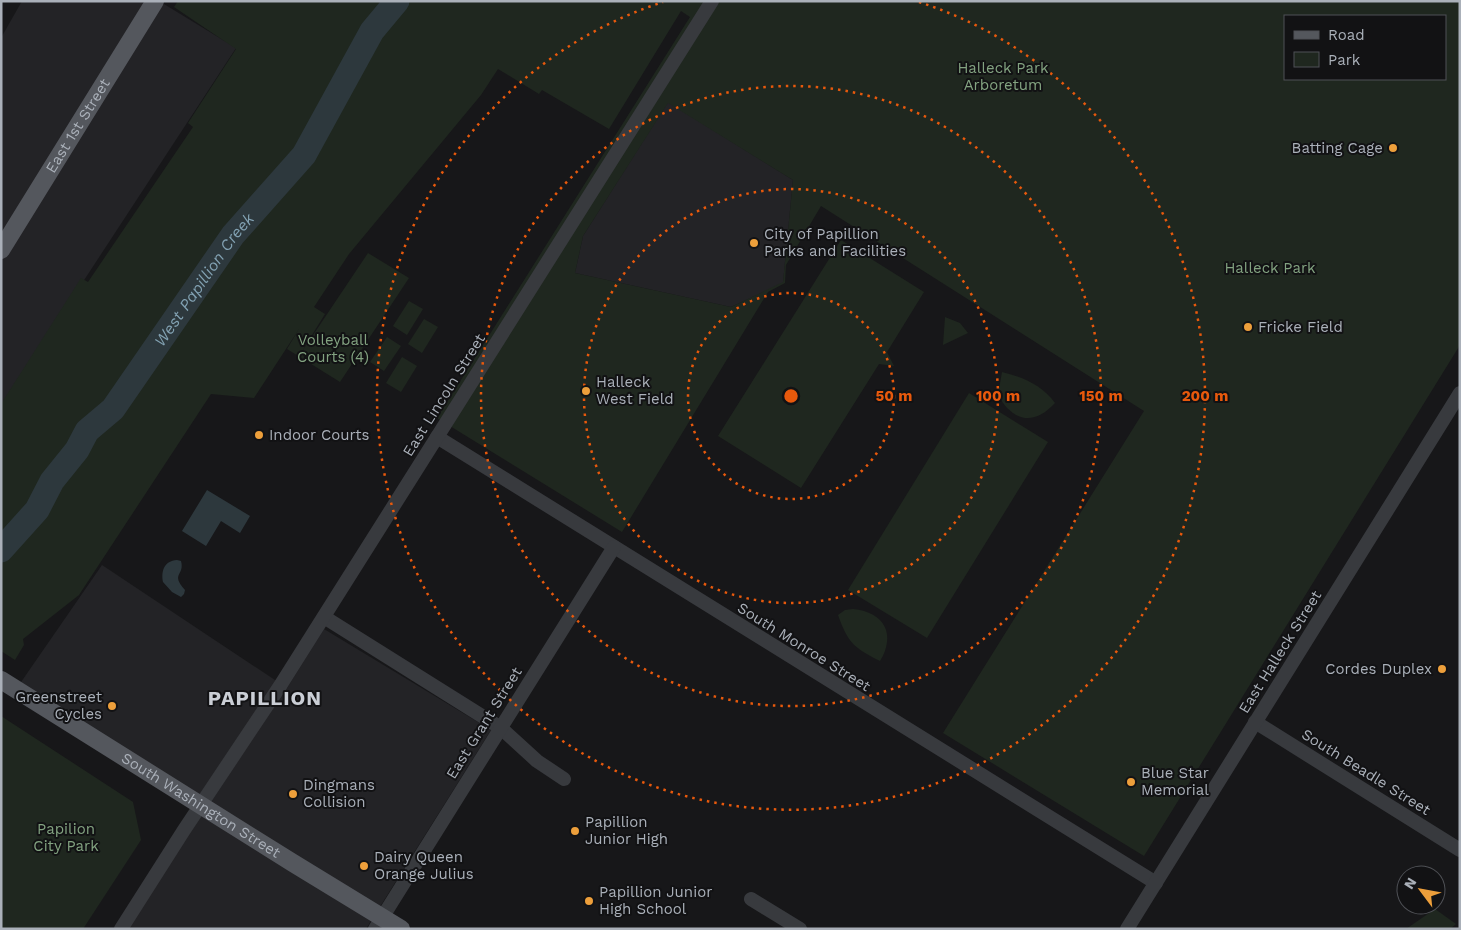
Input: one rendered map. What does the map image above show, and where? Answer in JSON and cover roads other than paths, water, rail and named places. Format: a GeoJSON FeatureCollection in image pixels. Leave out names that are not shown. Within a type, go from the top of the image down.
{"type":"FeatureCollection","features":[{"type":"Feature","properties":{"kind":"main road","name":"East 1st Street"},"geometry":{"type":"LineString","coordinates":[[1,250],[156,1]]}},
{"type":"Feature","properties":{"kind":"main road","name":"South Washington Street"},"geometry":{"type":"LineString","coordinates":[[1,680],[293,863],[379,923],[402,929]]}},
{"type":"Feature","properties":{"kind":"street","name":"East Lincoln Street"},"geometry":{"type":"LineString","coordinates":[[121,929],[324,617],[712,1]]}},
{"type":"Feature","properties":{"kind":"street","name":"East Halleck Street"},"geometry":{"type":"LineString","coordinates":[[1127,929],[1460,393]]}},
{"type":"Feature","properties":{"kind":"street","name":"South Monroe Street"},"geometry":{"type":"LineString","coordinates":[[437,437],[1156,883]]}},
{"type":"Feature","properties":{"kind":"street","name":"East Grant Street"},"geometry":{"type":"LineString","coordinates":[[379,923],[614,547]]}},
{"type":"Feature","properties":{"kind":"street"},"geometry":{"type":"LineString","coordinates":[[324,617],[501,728],[537,760],[564,778]]}},
{"type":"Feature","properties":{"kind":"street","name":"South Beadle Street"},"geometry":{"type":"LineString","coordinates":[[1255,722],[1460,850]]}},
{"type":"Feature","properties":{"kind":"street"},"geometry":{"type":"LineString","coordinates":[[751,899],[800,929]]}},
{"type":"Feature","properties":{"kind":"waterway","name":"West Papillion Creek"},"geometry":{"type":"LineString","coordinates":[[1,550],[37,510],[52,481],[77,450],[87,431],[113,409],[233,235],[304,155],[372,31],[397,1]]}},
{"type":"Feature","properties":{"kind":"place","name":"Batting Cage"},"geometry":{"type":"Point","coordinates":[1393,148]}},
{"type":"Feature","properties":{"kind":"place","name":"City of Papillion Parks and Facilities"},"geometry":{"type":"Point","coordinates":[754,243]}},
{"type":"Feature","properties":{"kind":"place","name":"Fricke Field"},"geometry":{"type":"Point","coordinates":[1248,327]}},
{"type":"Feature","properties":{"kind":"place","name":"Halleck West Field"},"geometry":{"type":"Point","coordinates":[586,391]}},
{"type":"Feature","properties":{"kind":"place","name":"Indoor Courts"},"geometry":{"type":"Point","coordinates":[259,435]}},
{"type":"Feature","properties":{"kind":"place","name":"Cordes Duplex"},"geometry":{"type":"Point","coordinates":[1442,669]}},
{"type":"Feature","properties":{"kind":"place","name":"Greenstreet Cycles"},"geometry":{"type":"Point","coordinates":[112,706]}},
{"type":"Feature","properties":{"kind":"place","name":"Blue Star Memorial"},"geometry":{"type":"Point","coordinates":[1131,782]}},
{"type":"Feature","properties":{"kind":"place","name":"Dingmans Collision"},"geometry":{"type":"Point","coordinates":[293,794]}},
{"type":"Feature","properties":{"kind":"place","name":"Papillion Junior High"},"geometry":{"type":"Point","coordinates":[575,831]}},
{"type":"Feature","properties":{"kind":"place","name":"Dairy Queen Orange Julius"},"geometry":{"type":"Point","coordinates":[364,866]}},
{"type":"Feature","properties":{"kind":"place","name":"Papillion Junior High School"},"geometry":{"type":"Point","coordinates":[589,901]}},
{"type":"Feature","properties":{"kind":"district","name":"PAPILLION"},"geometry":{"type":"Point","coordinates":[265,698]}},
{"type":"Feature","properties":{"kind":"park label","name":"Halleck Park Arboretum"},"geometry":{"type":"Point","coordinates":[1003,76]}},
{"type":"Feature","properties":{"kind":"park label","name":"Halleck Park"},"geometry":{"type":"Point","coordinates":[1270,268]}},
{"type":"Feature","properties":{"kind":"park label","name":"Volleyball Courts (4)"},"geometry":{"type":"Point","coordinates":[333,348]}},
{"type":"Feature","properties":{"kind":"park label","name":"Papilion City Park"},"geometry":{"type":"Point","coordinates":[66,838]}}]}
